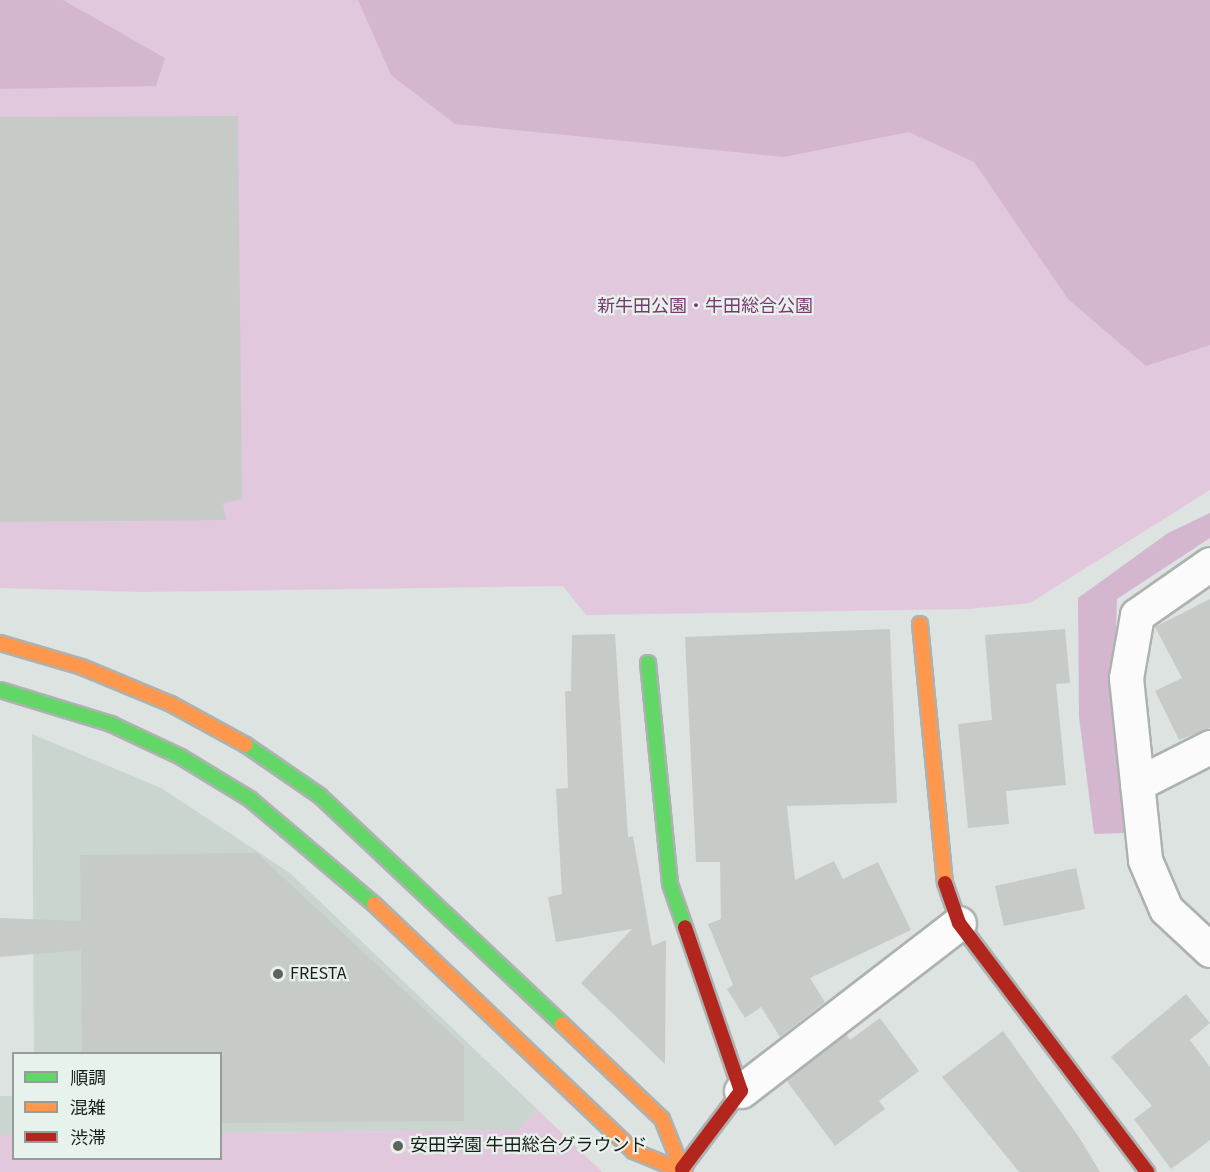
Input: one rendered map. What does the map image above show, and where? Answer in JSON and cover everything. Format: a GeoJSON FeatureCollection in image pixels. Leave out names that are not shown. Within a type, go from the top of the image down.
{"type":"FeatureCollection","features":[{"type":"Feature","properties":{"kind":"street"},"geometry":{"type":"LineString","coordinates":[[1210,564],[1137,615],[1126,678],[1145,860],[1166,909],[1210,950]]}},
{"type":"Feature","properties":{"kind":"street"},"geometry":{"type":"LineString","coordinates":[[920,624],[947,898],[959,922],[1147,1172]]}},
{"type":"Feature","properties":{"kind":"street"},"geometry":{"type":"LineString","coordinates":[[0,643],[82,667],[171,704],[249,747],[320,796],[662,1119],[684,1171]]}},
{"type":"Feature","properties":{"kind":"street"},"geometry":{"type":"LineString","coordinates":[[648,663],[670,884],[741,1091]]}},
{"type":"Feature","properties":{"kind":"street"},"geometry":{"type":"LineString","coordinates":[[0,690],[111,724],[181,757],[250,799],[326,858],[633,1151],[684,1171]]}},
{"type":"Feature","properties":{"kind":"street"},"geometry":{"type":"LineString","coordinates":[[1137,784],[1210,747]]}},
{"type":"Feature","properties":{"kind":"street"},"geometry":{"type":"LineString","coordinates":[[684,1171],[741,1091],[959,922]]}},
{"type":"Feature","properties":{"kind":"shaded area"},"geometry":{"type":"Polygon","coordinates":[[[0,0],[63,0],[165,58],[156,86],[0,89],[0,0]]]}},
{"type":"Feature","properties":{"kind":"shaded area"},"geometry":{"type":"Polygon","coordinates":[[[358,0],[1210,0],[1210,345],[1146,366],[1068,299],[974,162],[909,132],[784,157],[455,124],[391,75],[358,0]]]}},
{"type":"Feature","properties":{"kind":"shaded area"},"geometry":{"type":"Polygon","coordinates":[[[1210,513],[1210,538],[1117,599],[1114,680],[1125,833],[1094,834],[1079,717],[1078,598],[1168,533],[1210,513]]]}},
{"type":"Feature","properties":{"kind":"shaded area"},"geometry":{"type":"Polygon","coordinates":[[[32,734],[161,788],[290,873],[537,1109],[519,1130],[222,1133],[222,1052],[34,1052],[32,734]]]}},
{"type":"Feature","properties":{"kind":"shaded area"},"geometry":{"type":"Polygon","coordinates":[[[0,1096],[12,1096],[12,1134],[0,1134],[0,1096]]]}},
{"type":"Feature","properties":{"kind":"green space","name":"新牛田公園・牛田総合公園"},"geometry":{"type":"Polygon","coordinates":[[[0,0],[1210,0],[1210,490],[1030,603],[968,609],[586,615],[563,586],[142,592],[0,588],[0,0]]]}},
{"type":"Feature","properties":{"kind":"green space","name":"安田学園 牛田総合グラウンド"},"geometry":{"type":"Polygon","coordinates":[[[537,1109],[602,1172],[0,1172],[0,1134],[12,1134],[12,1160],[222,1160],[222,1133],[519,1130],[537,1109]]]}},
{"type":"Feature","properties":{"kind":"building"},"geometry":{"type":"Polygon","coordinates":[[[238,116],[242,499],[223,503],[226,520],[0,522],[0,117],[238,116]]]}},
{"type":"Feature","properties":{"kind":"building"},"geometry":{"type":"Polygon","coordinates":[[[1210,599],[1210,728],[1179,740],[1155,691],[1182,678],[1155,627],[1210,599]]]}},
{"type":"Feature","properties":{"kind":"building"},"geometry":{"type":"Polygon","coordinates":[[[890,629],[897,803],[787,806],[795,880],[834,861],[843,879],[878,862],[911,930],[810,978],[825,1002],[780,1037],[761,1007],[745,1018],[727,989],[733,985],[708,924],[721,919],[720,862],[696,862],[685,637],[890,629]]]}},
{"type":"Feature","properties":{"kind":"building"},"geometry":{"type":"Polygon","coordinates":[[[1065,629],[1070,683],[1056,684],[1066,785],[1006,791],[1009,824],[968,828],[958,724],[992,720],[985,635],[1065,629]]]}},
{"type":"Feature","properties":{"kind":"building"},"geometry":{"type":"Polygon","coordinates":[[[615,634],[628,837],[633,836],[652,946],[666,940],[665,1064],[581,983],[632,929],[556,942],[548,897],[562,894],[556,789],[568,788],[565,691],[571,691],[572,635],[615,634]]]}},
{"type":"Feature","properties":{"kind":"building"},"geometry":{"type":"Polygon","coordinates":[[[257,853],[464,1046],[464,1121],[222,1123],[222,1052],[82,1052],[81,950],[0,957],[0,918],[81,921],[80,855],[257,853]]]}},
{"type":"Feature","properties":{"kind":"building"},"geometry":{"type":"Polygon","coordinates":[[[1076,868],[1085,909],[1004,926],[995,886],[1076,868]]]}},
{"type":"Feature","properties":{"kind":"building"},"geometry":{"type":"Polygon","coordinates":[[[1186,994],[1210,1023],[1190,1040],[1210,1067],[1210,1140],[1171,1169],[1134,1119],[1152,1106],[1111,1057],[1186,994]]]}},
{"type":"Feature","properties":{"kind":"building"},"geometry":{"type":"Polygon","coordinates":[[[880,1018],[919,1071],[879,1101],[885,1109],[835,1146],[786,1080],[846,1034],[850,1040],[880,1018]]]}},
{"type":"Feature","properties":{"kind":"building"},"geometry":{"type":"Polygon","coordinates":[[[1003,1031],[1079,1137],[1100,1172],[1019,1172],[942,1077],[1003,1031]]]}},
{"type":"Feature","properties":{"kind":"traffic: fast"},"geometry":{"type":"LineString","coordinates":[[648,663],[670,884],[685,927]]}},
{"type":"Feature","properties":{"kind":"traffic: fast"},"geometry":{"type":"LineString","coordinates":[[0,690],[111,724],[181,757],[250,799],[374,904]]}},
{"type":"Feature","properties":{"kind":"traffic: fast"},"geometry":{"type":"LineString","coordinates":[[246,745],[320,796],[562,1024]]}},
{"type":"Feature","properties":{"kind":"traffic: slow"},"geometry":{"type":"LineString","coordinates":[[920,624],[945,883]]}},
{"type":"Feature","properties":{"kind":"traffic: slow"},"geometry":{"type":"LineString","coordinates":[[0,643],[82,667],[171,704],[246,745]]}},
{"type":"Feature","properties":{"kind":"traffic: slow"},"geometry":{"type":"LineString","coordinates":[[374,904],[633,1151],[685,1172]]}},
{"type":"Feature","properties":{"kind":"traffic: slow"},"geometry":{"type":"LineString","coordinates":[[562,1024],[662,1119],[682,1169]]}},
{"type":"Feature","properties":{"kind":"traffic: jam"},"geometry":{"type":"LineString","coordinates":[[945,883],[959,923],[1147,1172]]}},
{"type":"Feature","properties":{"kind":"traffic: jam"},"geometry":{"type":"LineString","coordinates":[[682,1169],[741,1091],[685,927]]}},
{"type":"Feature","properties":{"kind":"place","name":"FRESTA"},"geometry":{"type":"Point","coordinates":[278,974]}},
{"type":"Feature","properties":{"kind":"place","name":"安田学園 牛田総合グラウンド"},"geometry":{"type":"Point","coordinates":[398,1146]}}]}
